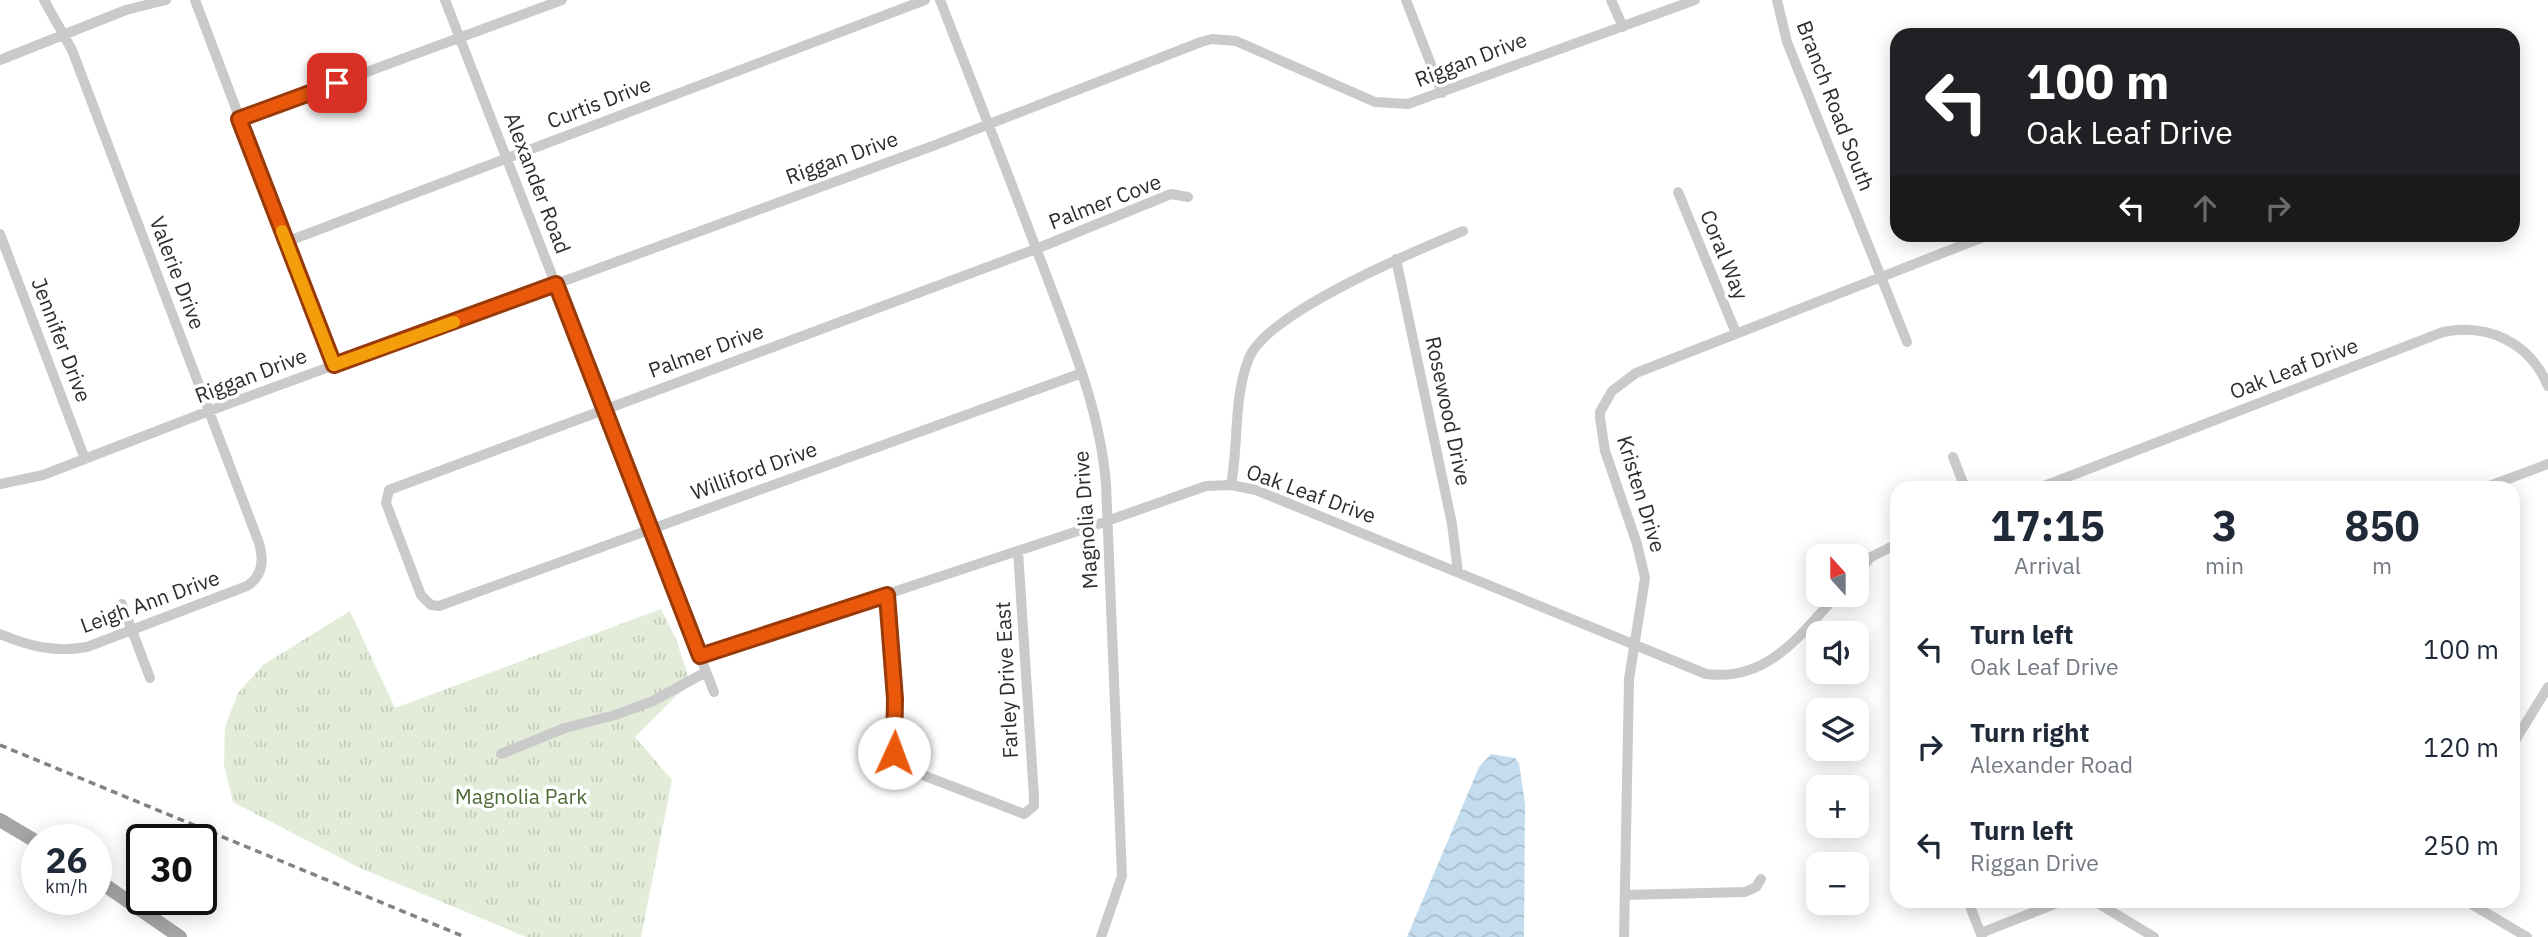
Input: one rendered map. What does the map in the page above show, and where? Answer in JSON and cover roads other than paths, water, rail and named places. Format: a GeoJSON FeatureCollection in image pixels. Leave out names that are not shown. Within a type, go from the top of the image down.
{"type":"FeatureCollection","features":[{"type":"Feature","properties":{"kind":"main road"},"geometry":{"type":"LineString","coordinates":[[0,820],[21,832]]}},
{"type":"Feature","properties":{"kind":"main road"},"geometry":{"type":"LineString","coordinates":[[112,890],[180,937]]}},
{"type":"Feature","properties":{"kind":"street","name":"Valerie Drive"},"geometry":{"type":"LineString","coordinates":[[44,0],[72,50],[259,543],[262,565]]}},
{"type":"Feature","properties":{"kind":"street"},"geometry":{"type":"LineString","coordinates":[[0,60],[126,10],[166,0]]}},
{"type":"Feature","properties":{"kind":"street"},"geometry":{"type":"LineString","coordinates":[[195,0],[334,365]]}},
{"type":"Feature","properties":{"kind":"street","name":"Alexander Road"},"geometry":{"type":"LineString","coordinates":[[446,0],[714,692]]}},
{"type":"Feature","properties":{"kind":"street"},"geometry":{"type":"LineString","coordinates":[[239,119],[562,0]]}},
{"type":"Feature","properties":{"kind":"street","name":"Curtis Drive"},"geometry":{"type":"LineString","coordinates":[[286,242],[925,0]]}},
{"type":"Feature","properties":{"kind":"street","name":"Magnolia Drive"},"geometry":{"type":"LineString","coordinates":[[940,0],[1082,373],[1101,446],[1107,521],[1122,876],[1101,937]]}},
{"type":"Feature","properties":{"kind":"street"},"geometry":{"type":"LineString","coordinates":[[1406,0],[1442,93]]}},
{"type":"Feature","properties":{"kind":"street"},"geometry":{"type":"LineString","coordinates":[[1611,0],[1623,27]]}},
{"type":"Feature","properties":{"kind":"street","name":"Riggan Drive"},"geometry":{"type":"LineString","coordinates":[[0,484],[43,475],[209,411],[988,125],[1177,50],[1212,40],[1229,40],[1244,44],[1383,104],[1408,104],[1695,0]]}},
{"type":"Feature","properties":{"kind":"street","name":"Branch Road South"},"geometry":{"type":"LineString","coordinates":[[1777,0],[1787,41],[1907,342]]}},
{"type":"Feature","properties":{"kind":"street","name":"Coral Way"},"geometry":{"type":"LineString","coordinates":[[1678,192],[1736,333]]}},
{"type":"Feature","properties":{"kind":"street","name":"Palmer Cove"},"geometry":{"type":"LineString","coordinates":[[1036,249],[1171,194],[1188,197]]}},
{"type":"Feature","properties":{"kind":"street"},"geometry":{"type":"LineString","coordinates":[[1231,485],[1244,374],[1257,344],[1305,309],[1362,275],[1463,231]]}},
{"type":"Feature","properties":{"kind":"street","name":"Jennifer Drive"},"geometry":{"type":"LineString","coordinates":[[0,234],[85,459]]}},
{"type":"Feature","properties":{"kind":"street","name":"Kristen Drive"},"geometry":{"type":"LineString","coordinates":[[1624,937],[1629,679],[1642,606],[1644,570],[1605,451],[1600,425],[1601,412],[1612,391],[1626,378],[1970,242]]}},
{"type":"Feature","properties":{"kind":"street","name":"Palmer Drive"},"geometry":{"type":"LineString","coordinates":[[439,607],[431,605],[418,590],[386,503],[389,490],[1036,249]]}},
{"type":"Feature","properties":{"kind":"street","name":"Rosewood Drive"},"geometry":{"type":"LineString","coordinates":[[1396,259],[1452,524],[1458,572]]}},
{"type":"Feature","properties":{"kind":"street","name":"Oak Leaf Drive"},"geometry":{"type":"LineString","coordinates":[[2057,481],[2443,332],[2476,329],[2517,344],[2534,361],[2548,386]]}},
{"type":"Feature","properties":{"kind":"street","name":"Williford Drive"},"geometry":{"type":"LineString","coordinates":[[439,607],[1082,373]]}},
{"type":"Feature","properties":{"kind":"street"},"geometry":{"type":"LineString","coordinates":[[1952,457],[1962,481]]}},
{"type":"Feature","properties":{"kind":"street"},"geometry":{"type":"LineString","coordinates":[[2503,481],[2548,464]]}},
{"type":"Feature","properties":{"kind":"street","name":"Oak Leaf Drive"},"geometry":{"type":"LineString","coordinates":[[700,656],[1206,486],[1231,485],[1256,490],[1706,674],[1740,673],[1784,652],[1826,607]]}},
{"type":"Feature","properties":{"kind":"street"},"geometry":{"type":"LineString","coordinates":[[1869,559],[1890,548]]}},
{"type":"Feature","properties":{"kind":"street","name":"Farley Drive East"},"geometry":{"type":"LineString","coordinates":[[887,595],[895,699],[894,748],[899,762],[925,776],[1024,814],[1034,806],[1018,551]]}},
{"type":"Feature","properties":{"kind":"street","name":"Leigh Ann Drive"},"geometry":{"type":"LineString","coordinates":[[0,634],[34,647],[55,650],[86,647],[247,586],[257,578],[262,565]]}},
{"type":"Feature","properties":{"kind":"street"},"geometry":{"type":"LineString","coordinates":[[122,604],[150,678]]}},
{"type":"Feature","properties":{"kind":"street"},"geometry":{"type":"LineString","coordinates":[[500,754],[565,728],[615,715],[653,701],[706,672]]}},
{"type":"Feature","properties":{"kind":"street"},"geometry":{"type":"LineString","coordinates":[[2520,733],[2548,687]]}},
{"type":"Feature","properties":{"kind":"street"},"geometry":{"type":"LineString","coordinates":[[1625,895],[1640,892],[1745,892],[1756,887],[1761,880]]}},
{"type":"Feature","properties":{"kind":"street"},"geometry":{"type":"LineString","coordinates":[[1971,908],[1981,935],[2045,908]]}},
{"type":"Feature","properties":{"kind":"street"},"geometry":{"type":"LineString","coordinates":[[2106,908],[2154,937]]}},
{"type":"Feature","properties":{"kind":"street"},"geometry":{"type":"LineString","coordinates":[[2478,908],[2527,937]]}},
{"type":"Feature","properties":{"kind":"water"},"geometry":{"type":"Polygon","coordinates":[[[1491,754],[1515,758],[1519,763],[1525,804],[1524,937],[1407,937],[1479,767],[1491,754]]]}},
{"type":"Feature","properties":{"kind":"railway"},"geometry":{"type":"LineString","coordinates":[[0,745],[465,937]]}},
{"type":"Feature","properties":{"kind":"park label","name":"Magnolia Park"},"geometry":{"type":"Point","coordinates":[521,797]}}]}
